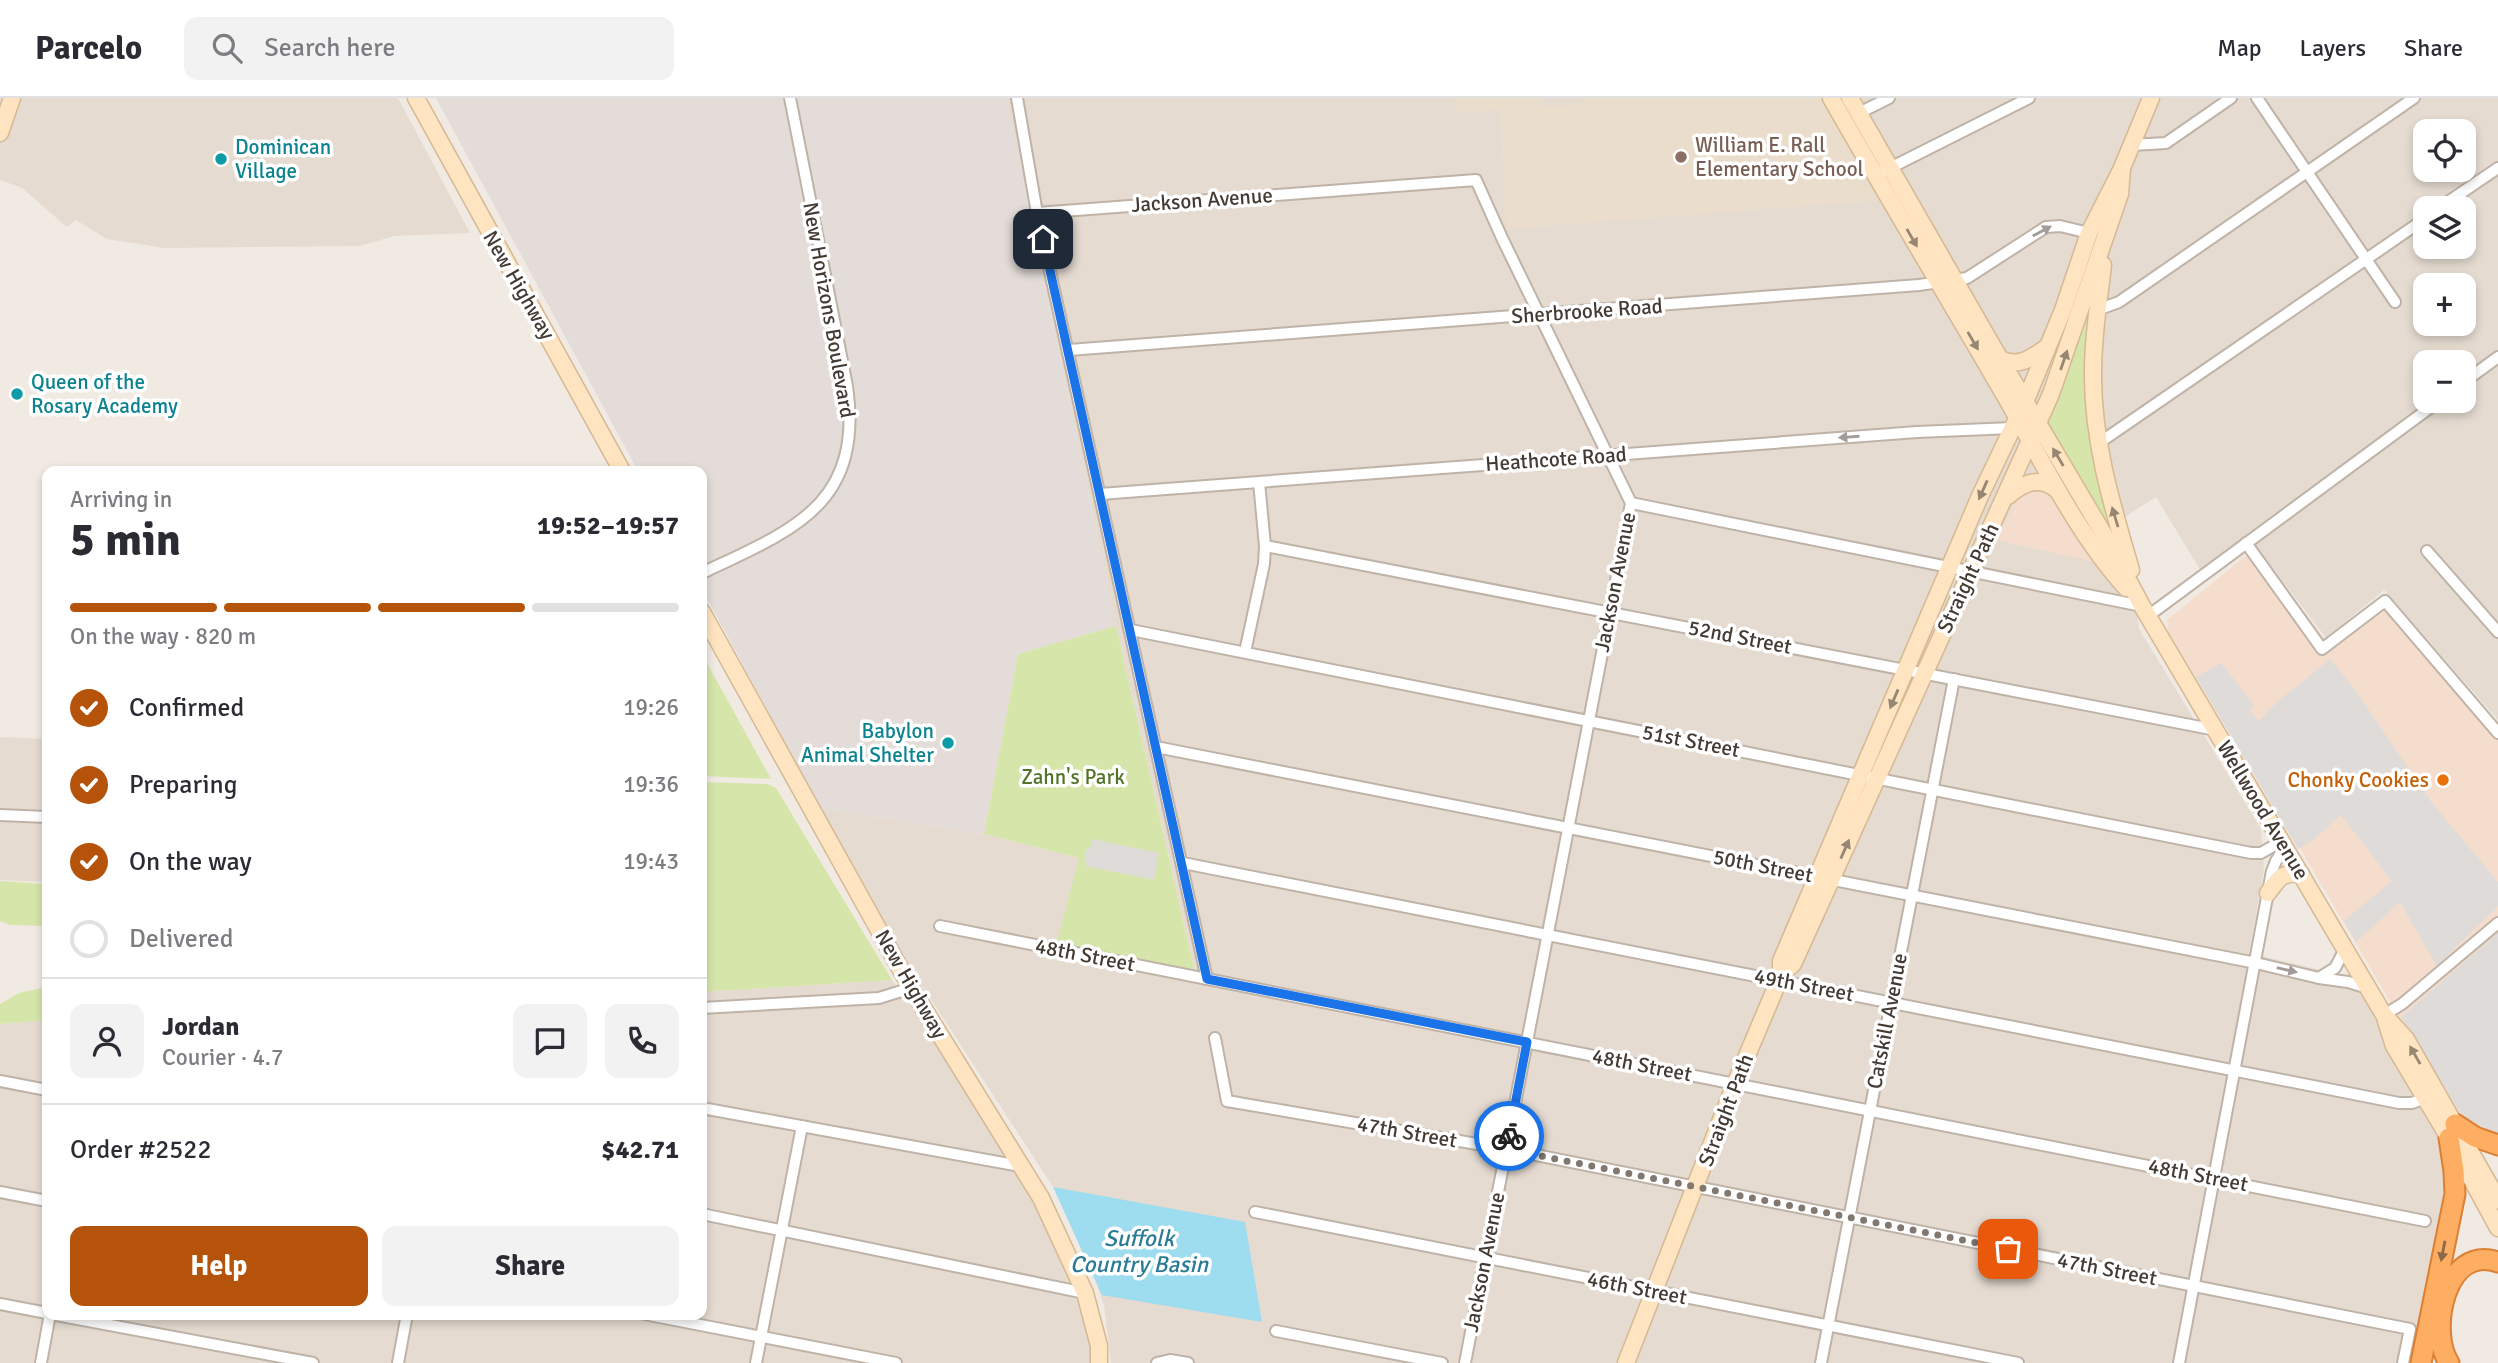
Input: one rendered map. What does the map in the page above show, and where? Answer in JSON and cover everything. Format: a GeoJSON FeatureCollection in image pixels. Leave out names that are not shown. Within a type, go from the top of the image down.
{"type":"FeatureCollection","features":[{"type":"Feature","properties":{"kind":"highway"},"geometry":{"type":"LineString","coordinates":[[2421,1363],[2455,1194],[2452,1131],[2498,1145]]}},
{"type":"Feature","properties":{"kind":"highway"},"geometry":{"type":"LineString","coordinates":[[2449,1363],[2442,1348],[2440,1334],[2451,1281],[2461,1268],[2470,1262],[2483,1259],[2498,1262]]}},
{"type":"Feature","properties":{"kind":"main road"},"geometry":{"type":"LineString","coordinates":[[0,133],[12,98]]}},
{"type":"Feature","properties":{"kind":"main road","name":"New Highway"},"geometry":{"type":"LineString","coordinates":[[416,98],[619,466]]}},
{"type":"Feature","properties":{"kind":"main road"},"geometry":{"type":"LineString","coordinates":[[1831,98],[1883,171],[1946,281],[2024,427],[1998,496],[1992,526]]}},
{"type":"Feature","properties":{"kind":"main road"},"geometry":{"type":"LineString","coordinates":[[1850,98],[1883,171]]}},
{"type":"Feature","properties":{"kind":"main road","name":"Straight Path"},"geometry":{"type":"LineString","coordinates":[[2025,402],[2063,310],[2089,233],[2122,168],[2151,98]]}},
{"type":"Feature","properties":{"kind":"main road","name":"Straight Path"},"geometry":{"type":"LineString","coordinates":[[1869,776],[1906,670],[1951,568],[2024,427],[2063,364],[2120,194],[2122,168]]}},
{"type":"Feature","properties":{"kind":"main road"},"geometry":{"type":"LineString","coordinates":[[2106,234],[2097,310],[2094,407],[2105,481],[2145,611]]}},
{"type":"Feature","properties":{"kind":"main road","name":"Wellwood Avenue"},"geometry":{"type":"LineString","coordinates":[[1946,281],[2000,359],[2025,402],[2024,427],[2056,489],[2109,570],[2145,611]]}},
{"type":"Feature","properties":{"kind":"main road"},"geometry":{"type":"LineString","coordinates":[[2000,359],[2013,364],[2023,363],[2049,345]]}},
{"type":"Feature","properties":{"kind":"main road","name":"Straight Path"},"geometry":{"type":"LineString","coordinates":[[1626,1363],[1735,1084],[1780,977],[1793,964],[1824,878],[1869,776],[1924,673],[1992,526],[2003,500],[2024,427]]}},
{"type":"Feature","properties":{"kind":"main road","name":"Wellwood Avenue"},"geometry":{"type":"LineString","coordinates":[[2024,427],[2103,533],[2145,611],[2385,1015]]}},
{"type":"Feature","properties":{"kind":"main road"},"geometry":{"type":"LineString","coordinates":[[2003,500],[2028,482],[2044,482],[2056,489]]}},
{"type":"Feature","properties":{"kind":"main road","name":"New Highway"},"geometry":{"type":"LineString","coordinates":[[707,621],[911,988],[1041,1198],[1085,1293],[1099,1346],[1100,1363]]}},
{"type":"Feature","properties":{"kind":"main road"},"geometry":{"type":"LineString","coordinates":[[2269,893],[2280,877],[2288,872],[2301,874]]}},
{"type":"Feature","properties":{"kind":"main road"},"geometry":{"type":"LineString","coordinates":[[2385,1015],[2394,1046],[2425,1098],[2452,1131],[2498,1200]]}},
{"type":"Feature","properties":{"kind":"main road"},"geometry":{"type":"LineString","coordinates":[[2385,1015],[2406,1039],[2498,1228]]}},
{"type":"Feature","properties":{"kind":"street","name":"New Horizons Boulevard"},"geometry":{"type":"LineString","coordinates":[[707,571],[775,539],[807,517],[824,498],[839,474],[848,449],[851,417],[847,386],[790,98]]}},
{"type":"Feature","properties":{"kind":"street"},"geometry":{"type":"LineString","coordinates":[[1017,98],[1037,213],[1207,979]]}},
{"type":"Feature","properties":{"kind":"street"},"geometry":{"type":"LineString","coordinates":[[1859,113],[1889,98]]}},
{"type":"Feature","properties":{"kind":"street"},"geometry":{"type":"LineString","coordinates":[[1883,171],[2029,98]]}},
{"type":"Feature","properties":{"kind":"street"},"geometry":{"type":"LineString","coordinates":[[2131,145],[2166,143],[2231,98]]}},
{"type":"Feature","properties":{"kind":"street"},"geometry":{"type":"LineString","coordinates":[[2257,98],[2395,302]]}},
{"type":"Feature","properties":{"kind":"street"},"geometry":{"type":"LineString","coordinates":[[2097,310],[2119,302],[2414,98]]}},
{"type":"Feature","properties":{"kind":"street"},"geometry":{"type":"LineString","coordinates":[[2457,196],[2498,168]]}},
{"type":"Feature","properties":{"kind":"street","name":"Jackson Avenue"},"geometry":{"type":"LineString","coordinates":[[1037,213],[1476,180],[1631,503],[1465,1363]]}},
{"type":"Feature","properties":{"kind":"street","name":"Sherbrooke Road"},"geometry":{"type":"LineString","coordinates":[[1069,350],[1946,281],[1967,278],[2046,227],[2060,226],[2089,233]]}},
{"type":"Feature","properties":{"kind":"street"},"geometry":{"type":"LineString","coordinates":[[2099,443],[2413,227]]}},
{"type":"Feature","properties":{"kind":"street"},"geometry":{"type":"LineString","coordinates":[[2476,373],[2498,357]]}},
{"type":"Feature","properties":{"kind":"street"},"geometry":{"type":"LineString","coordinates":[[1631,503],[1971,572],[2145,611],[2246,543],[2423,413]]}},
{"type":"Feature","properties":{"kind":"street","name":"Heathcote Road"},"geometry":{"type":"LineString","coordinates":[[1100,494],[1917,432],[2024,427]]}},
{"type":"Feature","properties":{"kind":"street"},"geometry":{"type":"LineString","coordinates":[[1245,652],[1264,564],[1259,482]]}},
{"type":"Feature","properties":{"kind":"street"},"geometry":{"type":"LineString","coordinates":[[2246,543],[2322,649],[2385,601],[2498,733]]}},
{"type":"Feature","properties":{"kind":"street","name":"52nd Street"},"geometry":{"type":"LineString","coordinates":[[1265,546],[2216,730]]}},
{"type":"Feature","properties":{"kind":"street"},"geometry":{"type":"LineString","coordinates":[[2427,551],[2498,632]]}},
{"type":"Feature","properties":{"kind":"street","name":"51st Street"},"geometry":{"type":"LineString","coordinates":[[1131,630],[2251,853],[2261,853],[2283,844]]}},
{"type":"Feature","properties":{"kind":"street","name":"Catskill Avenue"},"geometry":{"type":"LineString","coordinates":[[1821,1363],[1954,679]]}},
{"type":"Feature","properties":{"kind":"street","name":"50th Street"},"geometry":{"type":"LineString","coordinates":[[1156,747],[2256,963],[2348,982],[2369,989]]}},
{"type":"Feature","properties":{"kind":"street"},"geometry":{"type":"LineString","coordinates":[[0,815],[42,817]]}},
{"type":"Feature","properties":{"kind":"street"},"geometry":{"type":"LineString","coordinates":[[2179,1363],[2272,871],[2283,844]]}},
{"type":"Feature","properties":{"kind":"street","name":"49th Street"},"geometry":{"type":"LineString","coordinates":[[1183,863],[1780,977],[1891,1003],[2403,1104],[2425,1098]]}},
{"type":"Feature","properties":{"kind":"street"},"geometry":{"type":"LineString","coordinates":[[2385,1015],[2402,1004],[2498,923]]}},
{"type":"Feature","properties":{"kind":"street","name":"48th Street"},"geometry":{"type":"LineString","coordinates":[[940,926],[2425,1221]]}},
{"type":"Feature","properties":{"kind":"street"},"geometry":{"type":"LineString","coordinates":[[2319,978],[2335,968],[2345,948]]}},
{"type":"Feature","properties":{"kind":"street"},"geometry":{"type":"LineString","coordinates":[[707,1008],[879,998],[911,988]]}},
{"type":"Feature","properties":{"kind":"street","name":"47th Street"},"geometry":{"type":"LineString","coordinates":[[1215,1038],[1227,1101],[1506,1149],[2410,1329],[2403,1363]]}},
{"type":"Feature","properties":{"kind":"street"},"geometry":{"type":"LineString","coordinates":[[0,1081],[42,1089]]}},
{"type":"Feature","properties":{"kind":"street"},"geometry":{"type":"LineString","coordinates":[[707,1109],[1020,1166]]}},
{"type":"Feature","properties":{"kind":"street"},"geometry":{"type":"LineString","coordinates":[[756,1363],[802,1126]]}},
{"type":"Feature","properties":{"kind":"street"},"geometry":{"type":"LineString","coordinates":[[0,1192],[42,1200]]}},
{"type":"Feature","properties":{"kind":"street","name":"46th Street"},"geometry":{"type":"LineString","coordinates":[[1255,1212],[2018,1363]]}},
{"type":"Feature","properties":{"kind":"street"},"geometry":{"type":"LineString","coordinates":[[707,1215],[1085,1293]]}},
{"type":"Feature","properties":{"kind":"street"},"geometry":{"type":"LineString","coordinates":[[0,1304],[42,1313]]}},
{"type":"Feature","properties":{"kind":"street"},"geometry":{"type":"LineString","coordinates":[[41,1363],[48,1320]]}},
{"type":"Feature","properties":{"kind":"street"},"geometry":{"type":"LineString","coordinates":[[81,1320],[313,1363]]}},
{"type":"Feature","properties":{"kind":"street"},"geometry":{"type":"LineString","coordinates":[[398,1363],[406,1320]]}},
{"type":"Feature","properties":{"kind":"street"},"geometry":{"type":"LineString","coordinates":[[675,1320],[896,1363]]}},
{"type":"Feature","properties":{"kind":"street"},"geometry":{"type":"LineString","coordinates":[[1276,1331],[1442,1363]]}},
{"type":"Feature","properties":{"kind":"street"},"geometry":{"type":"LineString","coordinates":[[1157,1363],[1170,1360],[1188,1363]]}},
{"type":"Feature","properties":{"kind":"shaded area","name":"Dominican Village"},"geometry":{"type":"Polygon","coordinates":[[[0,98],[398,98],[470,233],[394,236],[360,246],[164,248],[107,239],[76,220],[67,227],[22,188],[0,180],[0,98]]]}},
{"type":"Feature","properties":{"kind":"shaded area"},"geometry":{"type":"Polygon","coordinates":[[[436,98],[1006,98],[1116,626],[1018,654],[984,834],[820,808],[707,598],[707,466],[635,466],[436,98]]]}},
{"type":"Feature","properties":{"kind":"shaded area"},"geometry":{"type":"Polygon","coordinates":[[[1006,98],[2498,98],[2498,720],[2384,590],[2326,638],[2255,545],[2201,571],[2156,497],[2123,518],[2139,629],[2261,829],[2264,870],[2249,953],[2359,979],[2437,1129],[2445,1186],[2411,1363],[1111,1363],[1104,1305],[1065,1197],[1059,1188],[1053,1187],[895,944],[820,808],[984,834],[1079,858],[1195,972],[1116,626],[1006,98]]]}},
{"type":"Feature","properties":{"kind":"shaded area","name":"William E. Rall Elementary School"},"geometry":{"type":"Polygon","coordinates":[[[1455,98],[1542,98],[1543,107],[1583,104],[1583,98],[1826,98],[1885,200],[1506,229],[1500,110],[1456,113],[1455,98]]]}},
{"type":"Feature","properties":{"kind":"shaded area"},"geometry":{"type":"Polygon","coordinates":[[[2049,487],[2100,563],[1996,540],[2021,490],[2049,487]]]}},
{"type":"Feature","properties":{"kind":"shaded area"},"geometry":{"type":"Polygon","coordinates":[[[2255,548],[2326,641],[2384,593],[2498,723],[2498,1141],[2459,1119],[2310,865],[2168,632],[2167,620],[2255,548]]]}},
{"type":"Feature","properties":{"kind":"shaded area"},"geometry":{"type":"Polygon","coordinates":[[[2330,659],[2354,688],[2431,802],[2498,882],[2498,906],[2437,966],[2400,902],[2356,942],[2344,921],[2392,881],[2341,815],[2313,840],[2298,849],[2196,677],[2221,663],[2254,705],[2249,709],[2259,721],[2275,704],[2330,659]]]}},
{"type":"Feature","properties":{"kind":"shaded area"},"geometry":{"type":"Polygon","coordinates":[[[0,737],[42,739],[42,882],[0,880],[0,737]]]}},
{"type":"Feature","properties":{"kind":"shaded area"},"geometry":{"type":"Polygon","coordinates":[[[1092,839],[1159,853],[1154,880],[1085,866],[1085,851],[1090,848],[1092,839]]]}},
{"type":"Feature","properties":{"kind":"shaded area"},"geometry":{"type":"Polygon","coordinates":[[[2498,933],[2498,1140],[2466,1122],[2401,1017],[2498,933]]]}},
{"type":"Feature","properties":{"kind":"shaded area"},"geometry":{"type":"Polygon","coordinates":[[[892,980],[963,1081],[1058,1244],[1075,1283],[1092,1348],[1093,1363],[0,1363],[0,1024],[42,1020],[42,1320],[707,1320],[707,992],[892,980]]]}},
{"type":"Feature","properties":{"kind":"green space"},"geometry":{"type":"Polygon","coordinates":[[[2098,269],[2088,367],[2122,556],[2043,422],[2098,269]]]}},
{"type":"Feature","properties":{"kind":"green space","name":"Zahn's Park"},"geometry":{"type":"Polygon","coordinates":[[[1116,626],[1195,973],[1056,946],[1079,858],[984,834],[1018,654],[1116,626]]]}},
{"type":"Feature","properties":{"kind":"green space"},"geometry":{"type":"Polygon","coordinates":[[[707,663],[771,779],[707,776],[707,663]]]}},
{"type":"Feature","properties":{"kind":"green space"},"geometry":{"type":"Polygon","coordinates":[[[707,782],[768,784],[776,788],[892,980],[707,992],[707,782]]]}},
{"type":"Feature","properties":{"kind":"green space"},"geometry":{"type":"Polygon","coordinates":[[[0,881],[42,884],[42,926],[10,925],[0,921],[0,881]]]}},
{"type":"Feature","properties":{"kind":"green space"},"geometry":{"type":"Polygon","coordinates":[[[42,988],[42,1020],[0,1024],[0,1004],[19,993],[42,988]]]}},
{"type":"Feature","properties":{"kind":"water","name":"Suffolk Country Basin"},"geometry":{"type":"Polygon","coordinates":[[[1053,1187],[1245,1222],[1262,1322],[1102,1295],[1053,1187]]]}},
{"type":"Feature","properties":{"kind":"way so far"},"geometry":{"type":"LineString","coordinates":[[1509,1136],[1506,1149],[2008,1249]]}},
{"type":"Feature","properties":{"kind":"place","name":"William E. Rall Elementary School"},"geometry":{"type":"Point","coordinates":[1681,157]}},
{"type":"Feature","properties":{"kind":"place","name":"Dominican Village"},"geometry":{"type":"Point","coordinates":[221,159]}},
{"type":"Feature","properties":{"kind":"place","name":"Queen of the Rosary Academy"},"geometry":{"type":"Point","coordinates":[17,394]}},
{"type":"Feature","properties":{"kind":"place","name":"Babylon Animal Shelter"},"geometry":{"type":"Point","coordinates":[948,743]}},
{"type":"Feature","properties":{"kind":"place","name":"Chonky Cookies"},"geometry":{"type":"Point","coordinates":[2443,780]}},
{"type":"Feature","properties":{"kind":"route"},"geometry":{"type":"LineString","coordinates":[[1043,239],[1207,979],[1527,1042],[1509,1136]]}}]}
